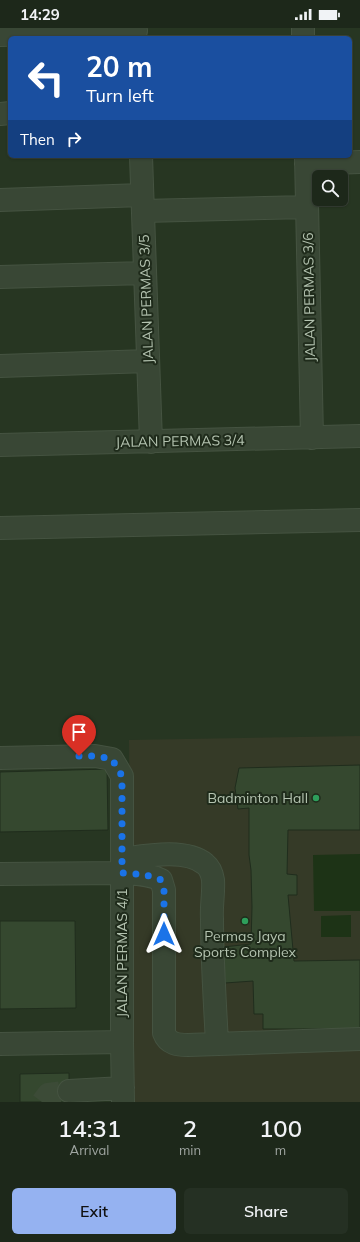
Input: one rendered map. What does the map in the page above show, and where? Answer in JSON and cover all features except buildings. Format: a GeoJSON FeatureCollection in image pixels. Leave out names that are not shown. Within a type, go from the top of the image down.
{"type":"FeatureCollection","features":[{"type":"Feature","properties":{"kind":"street"},"geometry":{"type":"LineString","coordinates":[[0,35],[136,32]]}},
{"type":"Feature","properties":{"kind":"street","name":"JALAN PERMAS 3/5"},"geometry":{"type":"LineString","coordinates":[[141,158],[151,442]]}},
{"type":"Feature","properties":{"kind":"street"},"geometry":{"type":"LineString","coordinates":[[306,160],[360,162]]}},
{"type":"Feature","properties":{"kind":"street","name":"JALAN PERMAS 3/6"},"geometry":{"type":"LineString","coordinates":[[306,160],[312,438]]}},
{"type":"Feature","properties":{"kind":"street"},"geometry":{"type":"LineString","coordinates":[[0,200],[307,207]]}},
{"type":"Feature","properties":{"kind":"street"},"geometry":{"type":"LineString","coordinates":[[0,277],[145,274]]}},
{"type":"Feature","properties":{"kind":"street"},"geometry":{"type":"LineString","coordinates":[[0,366],[148,361]]}},
{"type":"Feature","properties":{"kind":"street","name":"JALAN PERMAS 3/4"},"geometry":{"type":"LineString","coordinates":[[0,445],[360,436]]}},
{"type":"Feature","properties":{"kind":"street"},"geometry":{"type":"LineString","coordinates":[[0,528],[360,520]]}},
{"type":"Feature","properties":{"kind":"street","name":"JALAN PERMAS 4/1"},"geometry":{"type":"LineString","coordinates":[[0,758],[95,756],[112,759],[122,776],[123,1095]]}},
{"type":"Feature","properties":{"kind":"street"},"geometry":{"type":"LineString","coordinates":[[0,874],[122,866],[141,856],[175,854],[196,859],[204,863],[210,869],[213,879],[212,918],[217,1044]]}},
{"type":"Feature","properties":{"kind":"street"},"geometry":{"type":"LineString","coordinates":[[122,866],[161,880],[164,890],[164,1033],[171,1042],[180,1045],[360,1039]]}},
{"type":"Feature","properties":{"kind":"street"},"geometry":{"type":"LineString","coordinates":[[0,1044],[122,1042]]}},
{"type":"Feature","properties":{"kind":"street"},"geometry":{"type":"LineString","coordinates":[[69,1091],[123,1095]]}},
{"type":"Feature","properties":{"kind":"shaded area","name":"Permas Jaya Sports Complex"},"geometry":{"type":"Polygon","coordinates":[[[360,736],[360,1102],[133,1102],[129,740],[360,736]]]}},
{"type":"Feature","properties":{"kind":"shaded area"},"geometry":{"type":"Polygon","coordinates":[[[360,854],[360,911],[314,911],[313,855],[360,854]]]}},
{"type":"Feature","properties":{"kind":"shaded area"},"geometry":{"type":"Polygon","coordinates":[[[351,915],[351,937],[321,937],[321,916],[351,915]]]}},
{"type":"Feature","properties":{"kind":"tunnel"},"geometry":{"type":"LineString","coordinates":[[42,1102],[48,1094],[69,1091]]}},
{"type":"Feature","properties":{"kind":"place","name":"Badminton Hall"},"geometry":{"type":"Point","coordinates":[316,798]}},
{"type":"Feature","properties":{"kind":"place","name":"Permas Jaya Sports Complex"},"geometry":{"type":"Point","coordinates":[245,921]}},
{"type":"Feature","properties":{"kind":"route"},"geometry":{"type":"LineString","coordinates":[[79,756],[95,756],[112,759],[122,776],[122,873],[142,874],[161,880],[164,890],[164,934]]}}]}
